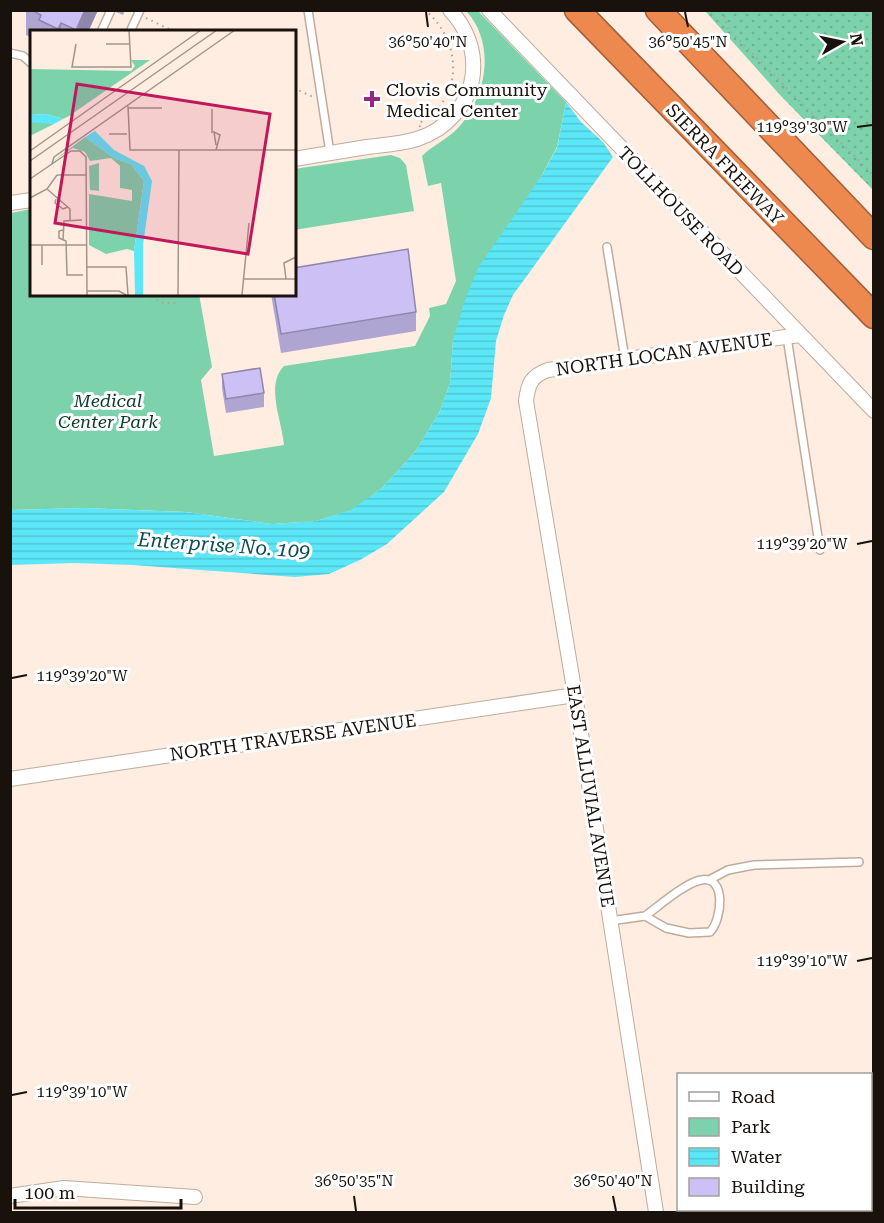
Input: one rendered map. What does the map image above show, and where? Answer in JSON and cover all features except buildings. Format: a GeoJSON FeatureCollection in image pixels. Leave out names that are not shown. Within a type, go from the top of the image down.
{"type":"FeatureCollection","features":[{"type":"Feature","properties":{"kind":"highway","name":"SIERRA FREEWAY"},"geometry":{"type":"LineString","coordinates":[[578,10],[873,316]]}},
{"type":"Feature","properties":{"kind":"highway"},"geometry":{"type":"LineString","coordinates":[[658,10],[873,237]]}},
{"type":"Feature","properties":{"kind":"street"},"geometry":{"type":"LineString","coordinates":[[296,159],[416,140],[443,126],[453,117],[471,86],[473,63],[469,38],[450,10]]}},
{"type":"Feature","properties":{"kind":"street","name":"TOLLHOUSE ROAD"},"geometry":{"type":"LineString","coordinates":[[489,10],[793,336],[873,411]]}},
{"type":"Feature","properties":{"kind":"street"},"geometry":{"type":"LineString","coordinates":[[10,203],[30,200]]}},
{"type":"Feature","properties":{"kind":"street","name":"NORTH LOCAN AVENUE"},"geometry":{"type":"LineString","coordinates":[[531,380],[538,373],[548,370],[793,336]]}},
{"type":"Feature","properties":{"kind":"street","name":"EAST ALLUVIAL AVENUE"},"geometry":{"type":"LineString","coordinates":[[531,380],[526,401],[575,695],[656,1212]]}},
{"type":"Feature","properties":{"kind":"street","name":"NORTH TRAVERSE AVENUE"},"geometry":{"type":"LineString","coordinates":[[10,779],[575,695]]}},
{"type":"Feature","properties":{"kind":"street"},"geometry":{"type":"LineString","coordinates":[[10,1196],[64,1188],[195,1197]]}},
{"type":"Feature","properties":{"kind":"lane"},"geometry":{"type":"LineString","coordinates":[[102,30],[111,10]]}},
{"type":"Feature","properties":{"kind":"lane"},"geometry":{"type":"LineString","coordinates":[[308,10],[330,153]]}},
{"type":"Feature","properties":{"kind":"lane"},"geometry":{"type":"LineString","coordinates":[[131,30],[139,12]]}},
{"type":"Feature","properties":{"kind":"lane"},"geometry":{"type":"LineString","coordinates":[[10,53],[23,56],[30,62]]}},
{"type":"Feature","properties":{"kind":"lane"},"geometry":{"type":"LineString","coordinates":[[607,247],[626,359]]}},
{"type":"Feature","properties":{"kind":"lane"},"geometry":{"type":"LineString","coordinates":[[793,336],[820,550]]}},
{"type":"Feature","properties":{"kind":"lane"},"geometry":{"type":"LineString","coordinates":[[610,921],[645,916],[695,882],[709,880],[728,870],[754,865],[860,862]]}},
{"type":"Feature","properties":{"kind":"lane"},"geometry":{"type":"LineString","coordinates":[[645,916],[666,928],[689,933],[710,932],[718,920],[720,907],[719,893],[713,882],[709,880]]}},
{"type":"Feature","properties":{"kind":"path"},"geometry":{"type":"LineString","coordinates":[[420,126],[419,123],[442,103],[452,84],[454,71],[447,36],[425,10]]}},
{"type":"Feature","properties":{"kind":"path"},"geometry":{"type":"LineString","coordinates":[[723,10],[728,29],[873,176]]}},
{"type":"Feature","properties":{"kind":"path"},"geometry":{"type":"LineString","coordinates":[[139,12],[171,30]]}},
{"type":"Feature","properties":{"kind":"path"},"geometry":{"type":"LineString","coordinates":[[296,89],[322,102]]}},
{"type":"Feature","properties":{"kind":"path"},"geometry":{"type":"LineString","coordinates":[[150,296],[163,303],[176,303]]}},
{"type":"Feature","properties":{"kind":"green space","name":"Medical Center Park"},"geometry":{"type":"Polygon","coordinates":[[[466,11],[478,11],[566,102],[557,147],[453,340],[450,383],[439,413],[415,452],[382,488],[352,510],[316,521],[272,524],[186,512],[83,508],[11,510],[11,213],[30,209],[30,296],[199,296],[212,367],[201,380],[214,456],[284,445],[275,393],[278,374],[284,366],[415,346],[430,316],[429,308],[446,304],[456,281],[441,183],[428,186],[422,156],[459,127],[476,100],[484,69],[484,54],[482,38],[466,11]]]}},
{"type":"Feature","properties":{"kind":"green space"},"geometry":{"type":"Polygon","coordinates":[[[705,11],[873,11],[873,190],[780,95],[705,11]]]}},
{"type":"Feature","properties":{"kind":"green space"},"geometry":{"type":"Polygon","coordinates":[[[391,155],[400,158],[406,165],[414,211],[296,230],[296,169],[391,155]]]}},
{"type":"Feature","properties":{"kind":"water","name":"Enterprise No. 109"},"geometry":{"type":"Polygon","coordinates":[[[566,102],[581,122],[603,142],[613,157],[513,295],[496,341],[491,398],[478,434],[444,492],[387,544],[360,560],[329,574],[295,577],[133,565],[75,563],[11,565],[11,510],[83,508],[186,512],[272,524],[316,521],[351,510],[382,488],[415,452],[439,413],[450,383],[453,340],[478,268],[542,175],[557,148],[566,102]]]}},
{"type":"Feature","properties":{"kind":"place","name":"Clovis Community Medical Center"},"geometry":{"type":"Point","coordinates":[372,99]}}]}
